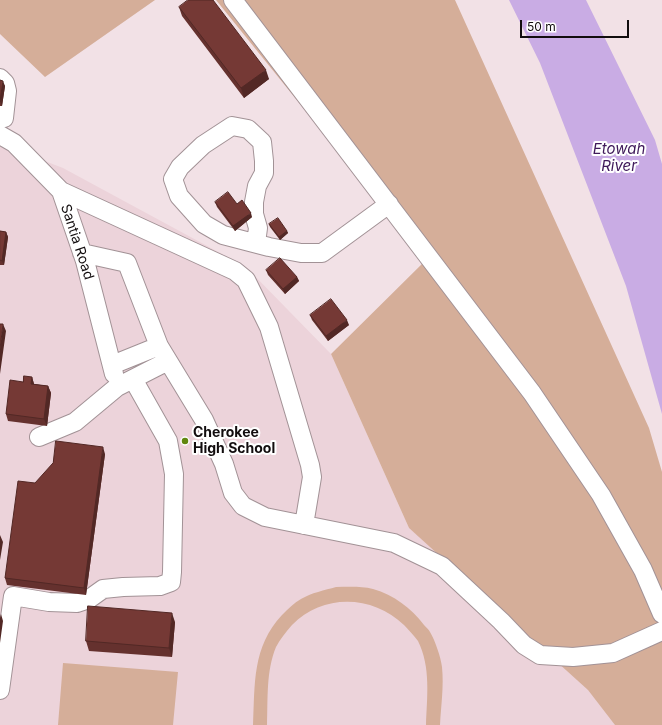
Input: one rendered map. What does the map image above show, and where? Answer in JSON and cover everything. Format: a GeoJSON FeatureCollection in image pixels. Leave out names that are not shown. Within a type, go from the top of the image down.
{"type":"FeatureCollection","features":[{"type":"Feature","properties":{"kind":"street"},"geometry":{"type":"LineString","coordinates":[[234,0],[532,393],[601,495],[643,570],[662,614]]}},
{"type":"Feature","properties":{"kind":"street"},"geometry":{"type":"LineString","coordinates":[[0,78],[5,83],[7,91],[4,118],[0,119]]}},
{"type":"Feature","properties":{"kind":"street"},"geometry":{"type":"LineString","coordinates":[[256,243],[258,228],[254,214],[254,202],[257,186],[264,173],[262,142],[248,129],[232,126],[203,145],[180,167],[173,179],[179,196],[204,224],[223,235],[270,247],[301,253],[322,253],[389,204]]}},
{"type":"Feature","properties":{"kind":"street","name":"Santia Road"},"geometry":{"type":"LineString","coordinates":[[0,135],[14,143],[61,191],[82,253],[113,370],[164,354]]}},
{"type":"Feature","properties":{"kind":"street"},"geometry":{"type":"LineString","coordinates":[[61,191],[235,271],[246,280],[269,327],[310,465],[312,477],[304,525]]}},
{"type":"Feature","properties":{"kind":"street"},"geometry":{"type":"LineString","coordinates":[[82,253],[127,263],[164,354],[204,420],[224,464],[233,493],[243,506],[265,517],[394,543],[442,566],[501,621],[524,645],[540,655],[572,657],[613,653],[662,631]]}},
{"type":"Feature","properties":{"kind":"street"},"geometry":{"type":"LineString","coordinates":[[39,437],[75,422],[116,387],[133,379],[164,354]]}},
{"type":"Feature","properties":{"kind":"street"},"geometry":{"type":"LineString","coordinates":[[0,690],[13,596],[49,602],[77,603],[89,599],[103,588],[160,586],[171,582],[174,474],[168,441],[133,379]]}},
{"type":"Feature","properties":{"kind":"shaded area"},"geometry":{"type":"Polygon","coordinates":[[[0,0],[155,0],[45,77],[0,34],[0,0]]]}},
{"type":"Feature","properties":{"kind":"shaded area"},"geometry":{"type":"Polygon","coordinates":[[[216,0],[455,0],[649,428],[662,472],[662,725],[615,725],[588,690],[409,528],[331,354],[426,260],[216,0]]]}},
{"type":"Feature","properties":{"kind":"shaded area","name":"Cherokee High School"},"geometry":{"type":"Polygon","coordinates":[[[0,144],[63,168],[246,267],[331,354],[409,528],[662,725],[0,725],[0,144]]]}},
{"type":"Feature","properties":{"kind":"shaded area"},"geometry":{"type":"Polygon","coordinates":[[[336,587],[368,588],[388,595],[408,608],[429,630],[438,649],[443,674],[440,725],[426,725],[427,672],[418,641],[404,625],[392,615],[363,603],[348,602],[333,603],[318,607],[304,615],[292,625],[279,641],[273,656],[269,675],[267,725],[253,725],[257,667],[260,653],[272,627],[291,606],[298,601],[314,593],[336,587]]]}},
{"type":"Feature","properties":{"kind":"shaded area"},"geometry":{"type":"Polygon","coordinates":[[[63,663],[178,672],[173,725],[58,725],[63,663]]]}},
{"type":"Feature","properties":{"kind":"water","name":"Etowah River"},"geometry":{"type":"Polygon","coordinates":[[[509,0],[586,0],[655,140],[662,164],[662,414],[626,286],[540,63],[509,0]]]}},
{"type":"Feature","properties":{"kind":"building"},"geometry":{"type":"Polygon","coordinates":[[[188,0],[213,0],[266,70],[241,88],[179,7],[188,0]]]}},
{"type":"Feature","properties":{"kind":"building"},"geometry":{"type":"Polygon","coordinates":[[[0,80],[3,81],[0,101],[0,80]]]}},
{"type":"Feature","properties":{"kind":"building"},"geometry":{"type":"Polygon","coordinates":[[[228,192],[237,204],[242,200],[251,213],[233,226],[215,202],[228,192]]]}},
{"type":"Feature","properties":{"kind":"building"},"geometry":{"type":"Polygon","coordinates":[[[278,218],[287,231],[279,237],[269,224],[278,218]]]}},
{"type":"Feature","properties":{"kind":"building"},"geometry":{"type":"Polygon","coordinates":[[[0,231],[6,232],[2,261],[0,260],[0,231]]]}},
{"type":"Feature","properties":{"kind":"building"},"geometry":{"type":"Polygon","coordinates":[[[280,258],[297,277],[283,289],[266,270],[280,258]]]}},
{"type":"Feature","properties":{"kind":"building"},"geometry":{"type":"Polygon","coordinates":[[[331,299],[347,320],[326,336],[310,315],[331,299]]]}},
{"type":"Feature","properties":{"kind":"building"},"geometry":{"type":"Polygon","coordinates":[[[0,324],[3,324],[0,349],[0,324]]]}},
{"type":"Feature","properties":{"kind":"building"},"geometry":{"type":"Polygon","coordinates":[[[24,376],[32,377],[31,384],[48,386],[44,419],[6,414],[10,380],[23,382],[24,376]]]}},
{"type":"Feature","properties":{"kind":"building"},"geometry":{"type":"Polygon","coordinates":[[[56,441],[103,447],[84,588],[5,578],[18,481],[35,483],[53,463],[56,441]]]}},
{"type":"Feature","properties":{"kind":"building"},"geometry":{"type":"Polygon","coordinates":[[[88,606],[172,613],[169,648],[86,641],[88,606]]]}},
{"type":"Feature","properties":{"kind":"place","name":"Cherokee High School"},"geometry":{"type":"Point","coordinates":[185,441]}}]}
